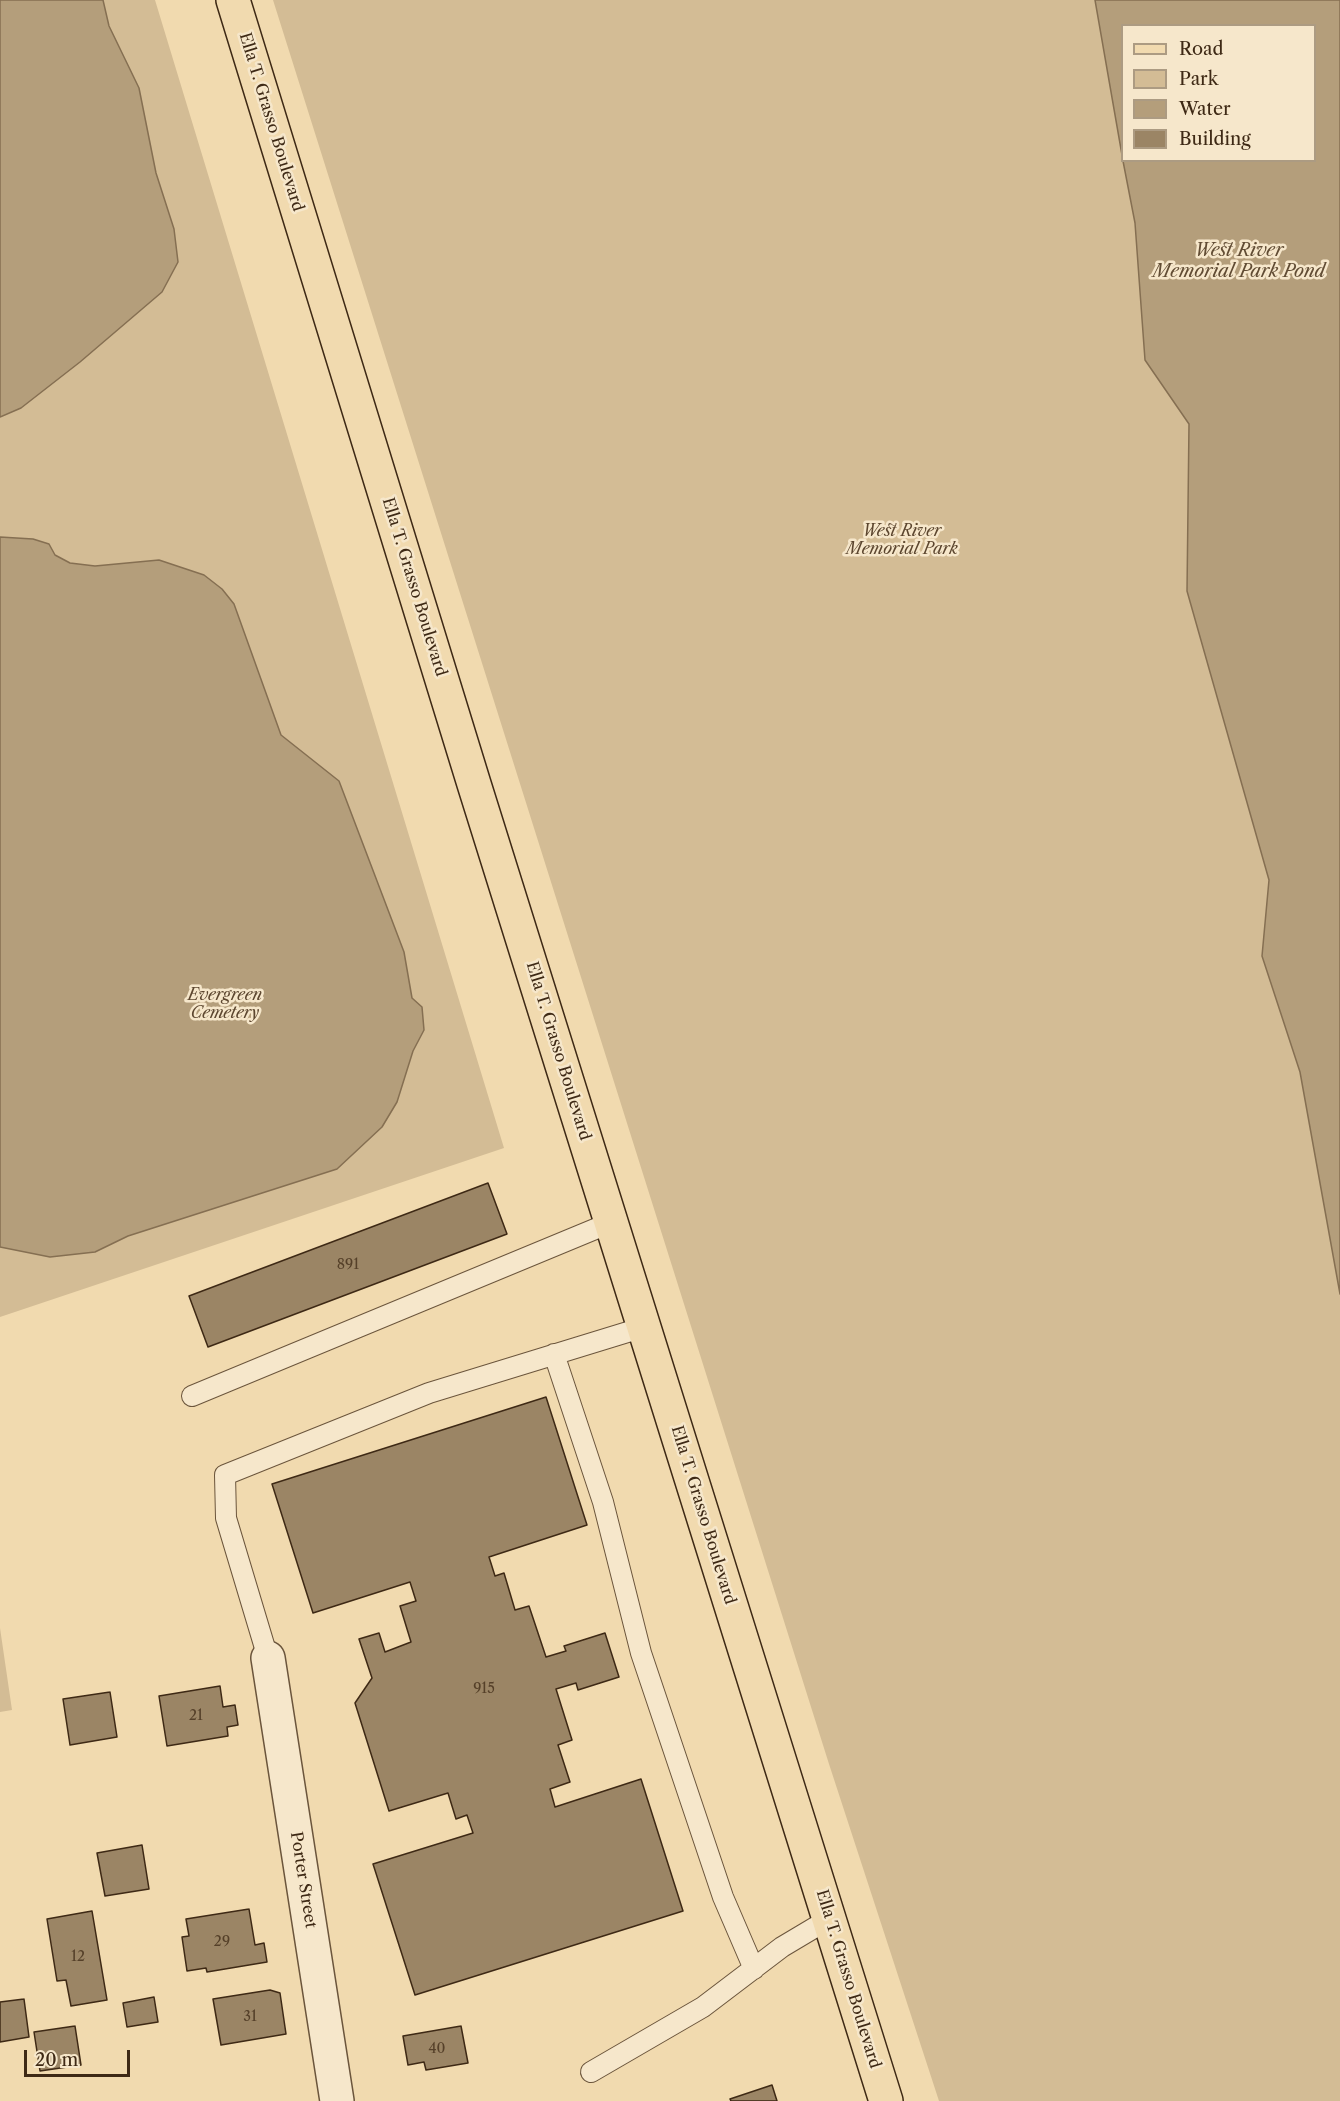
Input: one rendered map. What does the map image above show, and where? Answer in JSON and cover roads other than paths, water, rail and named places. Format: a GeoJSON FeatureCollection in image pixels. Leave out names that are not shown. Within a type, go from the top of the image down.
{"type":"FeatureCollection","features":[{"type":"Feature","properties":{"kind":"main road","name":"Ella T. Grasso Boulevard"},"geometry":{"type":"LineString","coordinates":[[233,0],[886,2101]]}},
{"type":"Feature","properties":{"kind":"street","name":"Porter Street"},"geometry":{"type":"LineString","coordinates":[[268,1658],[337,2101]]}},
{"type":"Feature","properties":{"kind":"lane"},"geometry":{"type":"LineString","coordinates":[[192,1396],[612,1222]]}},
{"type":"Feature","properties":{"kind":"lane"},"geometry":{"type":"LineString","coordinates":[[268,1658],[226,1518],[225,1475],[429,1393],[644,1327]]}},
{"type":"Feature","properties":{"kind":"lane"},"geometry":{"type":"LineString","coordinates":[[554,1354],[603,1502],[641,1653],[683,1771],[723,1897],[754,1969]]}},
{"type":"Feature","properties":{"kind":"lane"},"geometry":{"type":"LineString","coordinates":[[591,2072],[703,2007],[782,1947],[829,1919]]}},
{"type":"Feature","properties":{"kind":"water"},"geometry":{"type":"Polygon","coordinates":[[[0,0],[103,0],[109,26],[139,88],[156,173],[174,229],[178,262],[162,292],[80,362],[21,408],[0,417],[0,0]]]}},
{"type":"Feature","properties":{"kind":"water","name":"West River Memorial Park Pond"},"geometry":{"type":"Polygon","coordinates":[[[1095,0],[1340,0],[1340,1294],[1300,1072],[1262,956],[1269,880],[1187,591],[1189,424],[1145,360],[1135,223],[1123,162],[1316,162],[1316,24],[1121,24],[1121,149],[1095,0]]]}},
{"type":"Feature","properties":{"kind":"water"},"geometry":{"type":"Polygon","coordinates":[[[0,537],[33,539],[49,544],[55,555],[70,563],[95,566],[159,560],[204,575],[222,589],[234,604],[281,735],[339,781],[404,952],[412,998],[422,1007],[424,1030],[413,1051],[397,1102],[382,1127],[337,1169],[128,1236],[95,1252],[50,1257],[0,1247],[0,537]]]}},
{"type":"Feature","properties":{"kind":"park label","name":"West River Memorial Park"},"geometry":{"type":"Point","coordinates":[902,540]}},
{"type":"Feature","properties":{"kind":"park label","name":"Evergreen Cemetery"},"geometry":{"type":"Point","coordinates":[225,1004]}}]}
